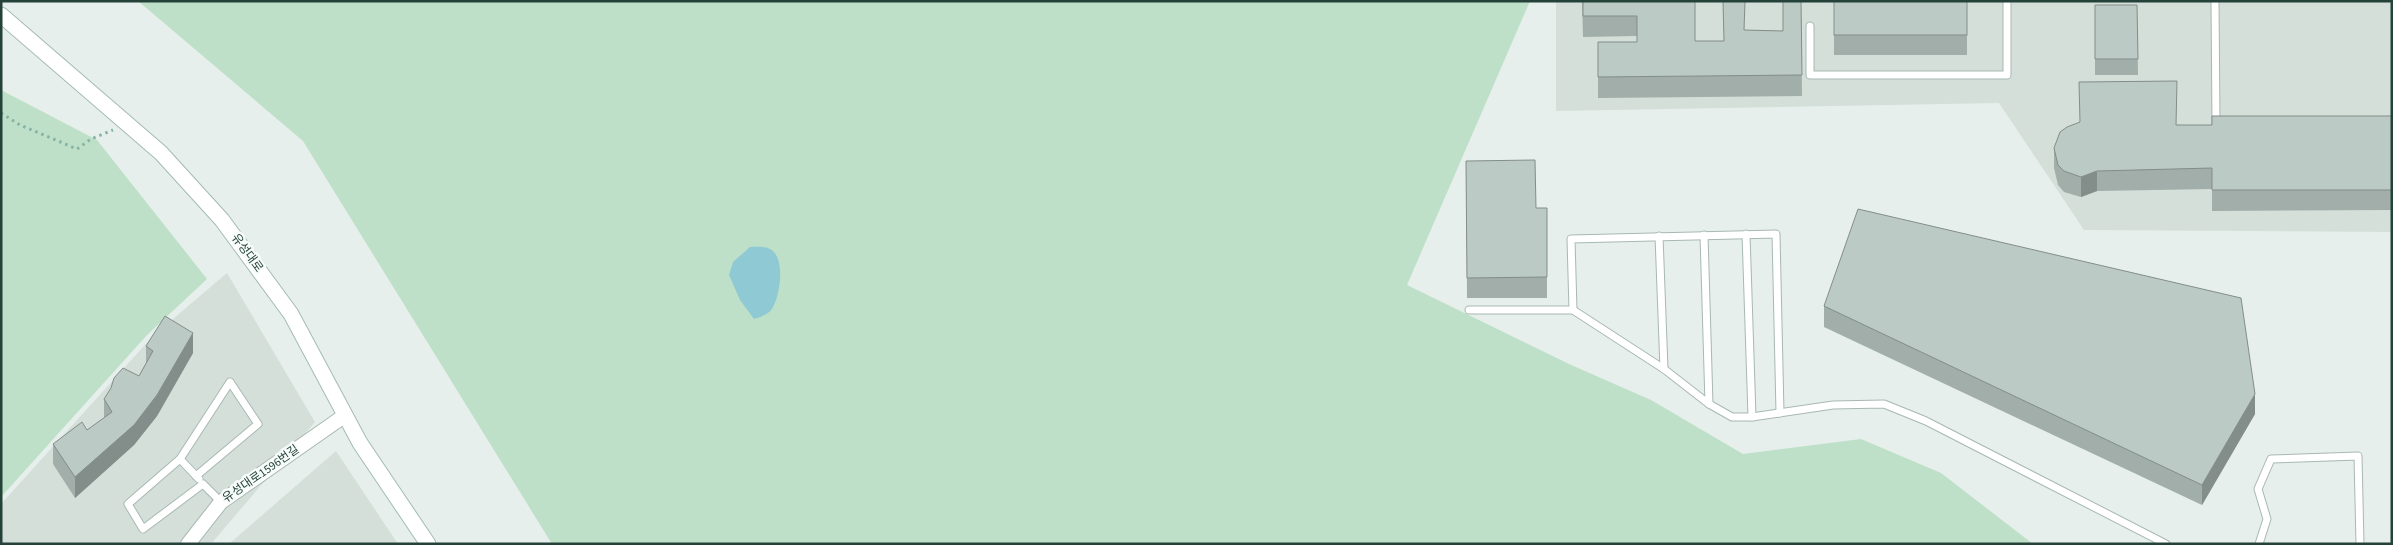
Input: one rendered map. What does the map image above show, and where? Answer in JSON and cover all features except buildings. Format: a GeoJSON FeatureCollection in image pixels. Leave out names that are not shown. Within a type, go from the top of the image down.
{"type":"FeatureCollection","features":[{"type":"Feature","properties":{"kind":"main road","name":"유성대로"},"geometry":{"type":"LineString","coordinates":[[1,14],[161,153],[222,220],[290,314],[344,416],[428,544]]}},
{"type":"Feature","properties":{"kind":"street","name":"유성대로1596번길"},"geometry":{"type":"LineString","coordinates":[[188,544],[221,502],[344,416]]}},
{"type":"Feature","properties":{"kind":"lane"},"geometry":{"type":"LineString","coordinates":[[1810,26],[1810,75],[2007,75],[2007,1]]}},
{"type":"Feature","properties":{"kind":"lane"},"geometry":{"type":"LineString","coordinates":[[2215,1],[2216,125],[2226,125]]}},
{"type":"Feature","properties":{"kind":"lane"},"geometry":{"type":"LineString","coordinates":[[1746,234],[1752,417]]}},
{"type":"Feature","properties":{"kind":"lane"},"geometry":{"type":"LineString","coordinates":[[1573,310],[1571,239],[1776,234],[1780,413]]}},
{"type":"Feature","properties":{"kind":"lane"},"geometry":{"type":"LineString","coordinates":[[1704,235],[1709,404]]}},
{"type":"Feature","properties":{"kind":"lane"},"geometry":{"type":"LineString","coordinates":[[1659,236],[1664,369]]}},
{"type":"Feature","properties":{"kind":"lane"},"geometry":{"type":"LineString","coordinates":[[1469,310],[1573,310],[1664,369],[1709,404],[1732,416],[1752,417],[1833,405],[1884,404],[1926,421],[2166,544]]}},
{"type":"Feature","properties":{"kind":"lane"},"geometry":{"type":"LineString","coordinates":[[196,476],[258,424],[230,382],[180,459],[128,504],[143,529],[203,484]]}},
{"type":"Feature","properties":{"kind":"lane"},"geometry":{"type":"LineString","coordinates":[[2259,544],[2266,519],[2258,489],[2271,459],[2358,456],[2360,544]]}},
{"type":"Feature","properties":{"kind":"lane"},"geometry":{"type":"LineString","coordinates":[[180,459],[221,502]]}},
{"type":"Feature","properties":{"kind":"path"},"geometry":{"type":"LineString","coordinates":[[1,112],[20,125],[77,149],[91,139],[127,124]]}},
{"type":"Feature","properties":{"kind":"shaded area"},"geometry":{"type":"Polygon","coordinates":[[[1556,1],[2392,1],[2392,232],[2084,230],[1999,103],[1556,111],[1556,1]]]}},
{"type":"Feature","properties":{"kind":"shaded area"},"geometry":{"type":"Polygon","coordinates":[[[227,273],[315,422],[211,544],[1,544],[1,504],[153,336],[227,273]]]}},
{"type":"Feature","properties":{"kind":"shaded area"},"geometry":{"type":"Polygon","coordinates":[[[336,451],[398,544],[229,544],[336,451]]]}},
{"type":"Feature","properties":{"kind":"green space"},"geometry":{"type":"Polygon","coordinates":[[[138,1],[1530,1],[1407,285],[1569,364],[1651,400],[1743,454],[1861,439],[1941,473],[2033,544],[552,544],[303,141],[138,1]]]}},
{"type":"Feature","properties":{"kind":"green space"},"geometry":{"type":"Polygon","coordinates":[[[1,90],[97,140],[207,279],[147,335],[1,497],[1,90]]]}},
{"type":"Feature","properties":{"kind":"water"},"geometry":{"type":"Polygon","coordinates":[[[750,247],[770,249],[775,253],[780,268],[778,294],[772,309],[754,319],[740,300],[729,275],[733,262],[750,247]]]}}]}
